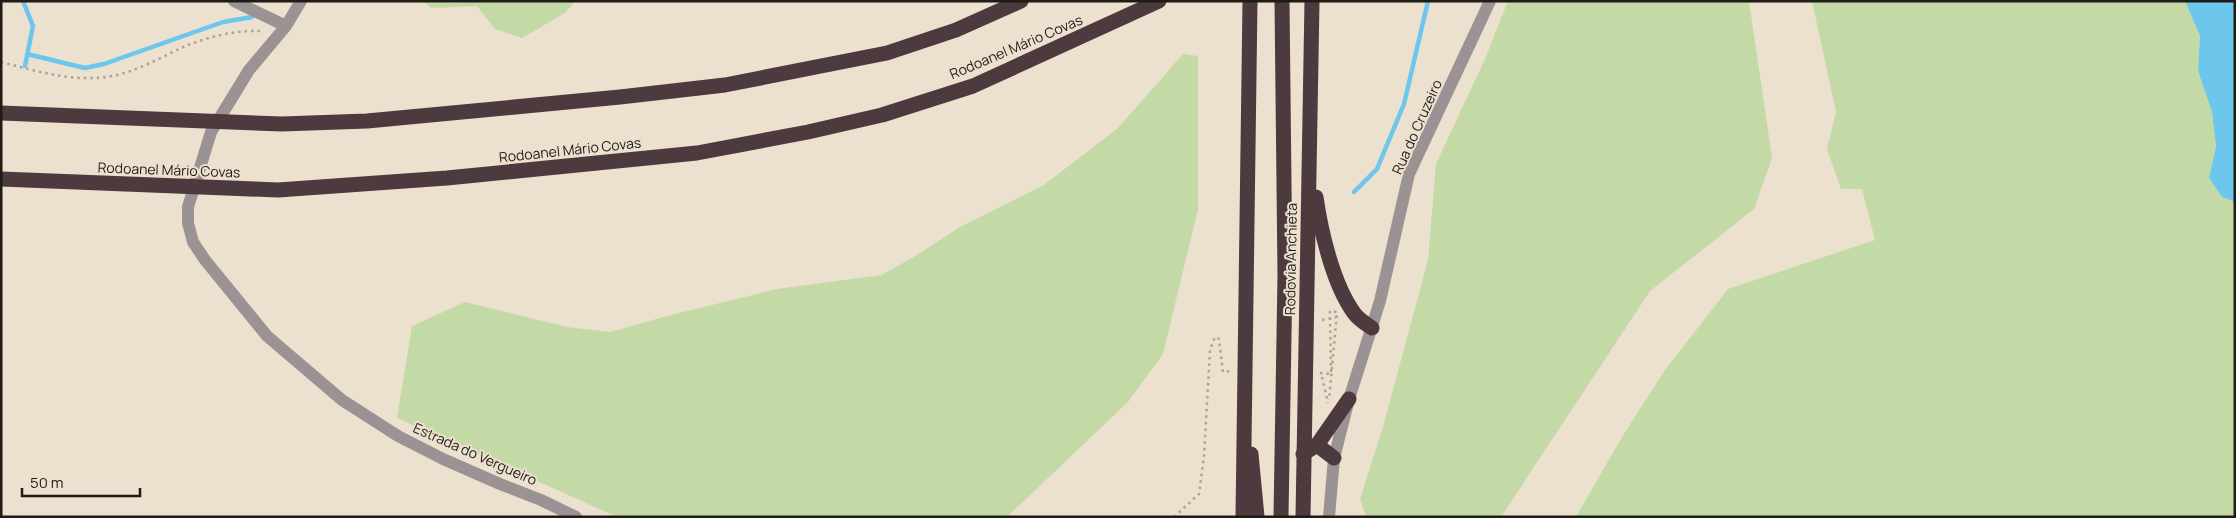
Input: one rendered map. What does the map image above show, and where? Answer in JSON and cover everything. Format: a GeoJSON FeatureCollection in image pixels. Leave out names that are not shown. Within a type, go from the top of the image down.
{"type":"FeatureCollection","features":[{"type":"Feature","properties":{"kind":"highway"},"geometry":{"type":"LineString","coordinates":[[1,113],[282,124],[407,118],[725,85],[887,53],[956,30],[1021,1]]}},
{"type":"Feature","properties":{"kind":"highway","name":"Rodoanel Mário Covas"},"geometry":{"type":"LineString","coordinates":[[1,179],[278,190],[447,178],[697,153],[808,132],[882,115],[973,86],[1159,1]]}},
{"type":"Feature","properties":{"kind":"highway"},"geometry":{"type":"LineString","coordinates":[[1246,515],[1243,424],[1250,1]]}},
{"type":"Feature","properties":{"kind":"highway","name":"Rodovia Anchieta"},"geometry":{"type":"LineString","coordinates":[[1281,517],[1286,274],[1282,1]]}},
{"type":"Feature","properties":{"kind":"highway","name":"Rodovia Anchieta"},"geometry":{"type":"LineString","coordinates":[[1303,517],[1312,1]]}},
{"type":"Feature","properties":{"kind":"highway"},"geometry":{"type":"LineString","coordinates":[[1310,155],[1318,213],[1338,281],[1354,313],[1372,328]]}},
{"type":"Feature","properties":{"kind":"highway"},"geometry":{"type":"LineString","coordinates":[[1303,454],[1317,445],[1349,399]]}},
{"type":"Feature","properties":{"kind":"highway"},"geometry":{"type":"LineString","coordinates":[[1317,445],[1334,458]]}},
{"type":"Feature","properties":{"kind":"street"},"geometry":{"type":"LineString","coordinates":[[234,1],[283,30]]}},
{"type":"Feature","properties":{"kind":"street","name":"Estrada do Vergueiro"},"geometry":{"type":"LineString","coordinates":[[301,1],[283,30],[249,70],[211,132],[188,207],[188,223],[193,242],[205,260],[267,336],[342,400],[398,436],[443,459],[541,500],[576,517]]}},
{"type":"Feature","properties":{"kind":"street","name":"Rua do Cruzeiro"},"geometry":{"type":"LineString","coordinates":[[1329,517],[1334,458],[1349,399],[1372,328],[1410,174],[1490,1]]}},
{"type":"Feature","properties":{"kind":"path"},"geometry":{"type":"LineString","coordinates":[[1,62],[63,77],[92,79],[118,75],[189,45],[222,35],[244,30],[283,30]]}},
{"type":"Feature","properties":{"kind":"path"},"geometry":{"type":"LineString","coordinates":[[1320,365],[1329,404],[1337,312],[1333,310],[1330,311],[1331,374]]}},
{"type":"Feature","properties":{"kind":"path"},"geometry":{"type":"LineString","coordinates":[[1174,517],[1199,494],[1204,456],[1210,350],[1211,342],[1215,337],[1219,339],[1222,372]]}},
{"type":"Feature","properties":{"kind":"green space"},"geometry":{"type":"Polygon","coordinates":[[[422,1],[575,1],[565,13],[522,38],[495,29],[477,6],[432,8],[422,1]]]}},
{"type":"Feature","properties":{"kind":"green space"},"geometry":{"type":"Polygon","coordinates":[[[1508,1],[1749,1],[1772,158],[1754,209],[1650,291],[1501,517],[1366,517],[1360,499],[1383,427],[1428,260],[1436,164],[1485,59],[1508,1]]]}},
{"type":"Feature","properties":{"kind":"green space"},"geometry":{"type":"Polygon","coordinates":[[[1812,1],[2185,1],[2200,36],[2198,71],[2212,111],[2216,146],[2209,178],[2222,197],[2235,202],[2235,517],[1576,517],[1622,437],[1665,370],[1728,289],[1875,240],[1862,189],[1841,189],[1827,149],[1836,112],[1812,1]]]}},
{"type":"Feature","properties":{"kind":"green space"},"geometry":{"type":"Polygon","coordinates":[[[1183,54],[1198,56],[1198,209],[1163,354],[1128,402],[1007,517],[617,517],[397,418],[412,326],[465,302],[567,327],[610,332],[777,289],[882,275],[960,227],[1044,185],[1118,128],[1183,54]]]}},
{"type":"Feature","properties":{"kind":"water"},"geometry":{"type":"Polygon","coordinates":[[[2185,1],[2235,1],[2235,202],[2222,197],[2209,178],[2216,146],[2212,112],[2198,71],[2200,36],[2185,1]]]}},
{"type":"Feature","properties":{"kind":"waterway"},"geometry":{"type":"LineString","coordinates":[[23,1],[33,26],[25,66]]}},
{"type":"Feature","properties":{"kind":"waterway"},"geometry":{"type":"LineString","coordinates":[[1354,192],[1377,169],[1404,104],[1428,1]]}},
{"type":"Feature","properties":{"kind":"waterway"},"geometry":{"type":"LineString","coordinates":[[27,54],[85,68],[104,64],[223,22],[252,17]]}}]}
